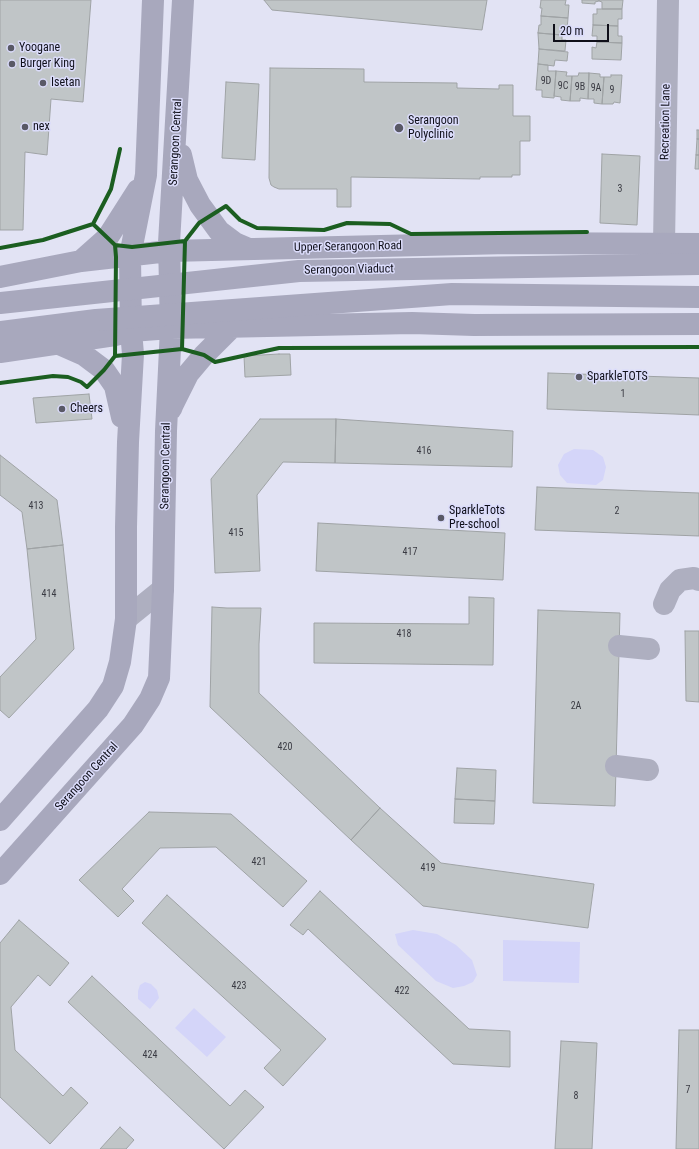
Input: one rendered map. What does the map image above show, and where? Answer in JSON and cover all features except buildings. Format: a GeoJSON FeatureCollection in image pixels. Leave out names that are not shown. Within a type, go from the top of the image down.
{"type":"FeatureCollection","features":[{"type":"Feature","properties":{"kind":"main road"},"geometry":{"type":"LineString","coordinates":[[0,820],[98,709],[113,686],[120,662],[126,619],[128,442],[133,354],[131,331],[130,256],[146,175],[153,0]]}},
{"type":"Feature","properties":{"kind":"main road","name":"Serangoon Central"},"geometry":{"type":"LineString","coordinates":[[0,874],[133,725],[150,699],[159,678],[163,588],[166,431],[171,328],[169,251],[183,0]]}},
{"type":"Feature","properties":{"kind":"main road"},"geometry":{"type":"LineString","coordinates":[[176,138],[187,180],[200,205],[219,231],[235,244],[250,249]]}},
{"type":"Feature","properties":{"kind":"main road"},"geometry":{"type":"LineString","coordinates":[[81,261],[108,237],[119,222],[146,175]]}},
{"type":"Feature","properties":{"kind":"main road","name":"Upper Serangoon Road"},"geometry":{"type":"LineString","coordinates":[[0,277],[81,261],[169,251],[508,243],[699,244]]}},
{"type":"Feature","properties":{"kind":"main road","name":"Serangoon Viaduct"},"geometry":{"type":"LineString","coordinates":[[0,303],[299,271],[699,264]]}},
{"type":"Feature","properties":{"kind":"main road"},"geometry":{"type":"LineString","coordinates":[[0,332],[96,320],[452,294],[699,296]]}},
{"type":"Feature","properties":{"kind":"main road"},"geometry":{"type":"LineString","coordinates":[[0,352],[59,344],[131,331],[171,328],[412,323],[474,325],[699,324]]}},
{"type":"Feature","properties":{"kind":"main road"},"geometry":{"type":"LineString","coordinates":[[166,431],[173,404],[188,374],[204,355],[232,327]]}},
{"type":"Feature","properties":{"kind":"main road"},"geometry":{"type":"LineString","coordinates":[[59,344],[84,355],[104,370],[115,386],[128,442]]}},
{"type":"Feature","properties":{"kind":"street","name":"Recreation Lane"},"geometry":{"type":"LineString","coordinates":[[664,244],[668,0]]}},
{"type":"Feature","properties":{"kind":"street"},"geometry":{"type":"LineString","coordinates":[[664,604],[670,590],[680,580],[694,578],[699,580]]}},
{"type":"Feature","properties":{"kind":"street"},"geometry":{"type":"LineString","coordinates":[[126,619],[163,588]]}},
{"type":"Feature","properties":{"kind":"street"},"geometry":{"type":"LineString","coordinates":[[619,646],[649,649]]}},
{"type":"Feature","properties":{"kind":"street"},"geometry":{"type":"LineString","coordinates":[[616,766],[648,770]]}},
{"type":"Feature","properties":{"kind":"shaded area"},"geometry":{"type":"Polygon","coordinates":[[[574,449],[593,450],[603,457],[606,467],[603,480],[596,485],[567,483],[560,475],[558,465],[564,454],[574,449]]]}},
{"type":"Feature","properties":{"kind":"shaded area"},"geometry":{"type":"Polygon","coordinates":[[[413,930],[437,934],[456,945],[472,960],[477,975],[473,982],[464,986],[453,988],[436,981],[398,945],[395,934],[413,930]]]}},
{"type":"Feature","properties":{"kind":"shaded area"},"geometry":{"type":"Polygon","coordinates":[[[503,940],[580,942],[579,983],[503,981],[503,940]]]}},
{"type":"Feature","properties":{"kind":"shaded area"},"geometry":{"type":"Polygon","coordinates":[[[145,982],[151,984],[157,990],[159,998],[150,1009],[138,999],[140,985],[145,982]]]}},
{"type":"Feature","properties":{"kind":"shaded area"},"geometry":{"type":"Polygon","coordinates":[[[194,1008],[226,1037],[207,1057],[175,1028],[194,1008]]]}},
{"type":"Feature","properties":{"kind":"cycle path"},"geometry":{"type":"LineString","coordinates":[[0,248],[43,240],[93,224],[111,189],[120,149]]}},
{"type":"Feature","properties":{"kind":"cycle path"},"geometry":{"type":"LineString","coordinates":[[182,349],[185,241],[199,223],[226,206],[240,220],[257,228],[324,230],[347,223],[390,224],[411,234],[587,232]]}},
{"type":"Feature","properties":{"kind":"cycle path"},"geometry":{"type":"LineString","coordinates":[[0,383],[53,376],[68,377],[81,382],[87,387],[104,370],[115,356],[115,245],[93,224]]}},
{"type":"Feature","properties":{"kind":"cycle path"},"geometry":{"type":"LineString","coordinates":[[115,245],[132,247],[185,241]]}},
{"type":"Feature","properties":{"kind":"cycle path"},"geometry":{"type":"LineString","coordinates":[[115,356],[182,349],[204,355],[215,362],[279,348],[699,347]]}},
{"type":"Feature","properties":{"kind":"place","name":"Yoogane"},"geometry":{"type":"Point","coordinates":[11,48]}},
{"type":"Feature","properties":{"kind":"place","name":"Burger King"},"geometry":{"type":"Point","coordinates":[12,64]}},
{"type":"Feature","properties":{"kind":"place","name":"Isetan"},"geometry":{"type":"Point","coordinates":[43,83]}},
{"type":"Feature","properties":{"kind":"place","name":"nex"},"geometry":{"type":"Point","coordinates":[25,127]}},
{"type":"Feature","properties":{"kind":"place","name":"Serangoon Polyclinic"},"geometry":{"type":"Point","coordinates":[399,128]}},
{"type":"Feature","properties":{"kind":"place","name":"SparkleTOTS"},"geometry":{"type":"Point","coordinates":[579,377]}},
{"type":"Feature","properties":{"kind":"place","name":"Cheers"},"geometry":{"type":"Point","coordinates":[62,409]}},
{"type":"Feature","properties":{"kind":"place","name":"SparkleTots Pre-school"},"geometry":{"type":"Point","coordinates":[441,518]}}]}
